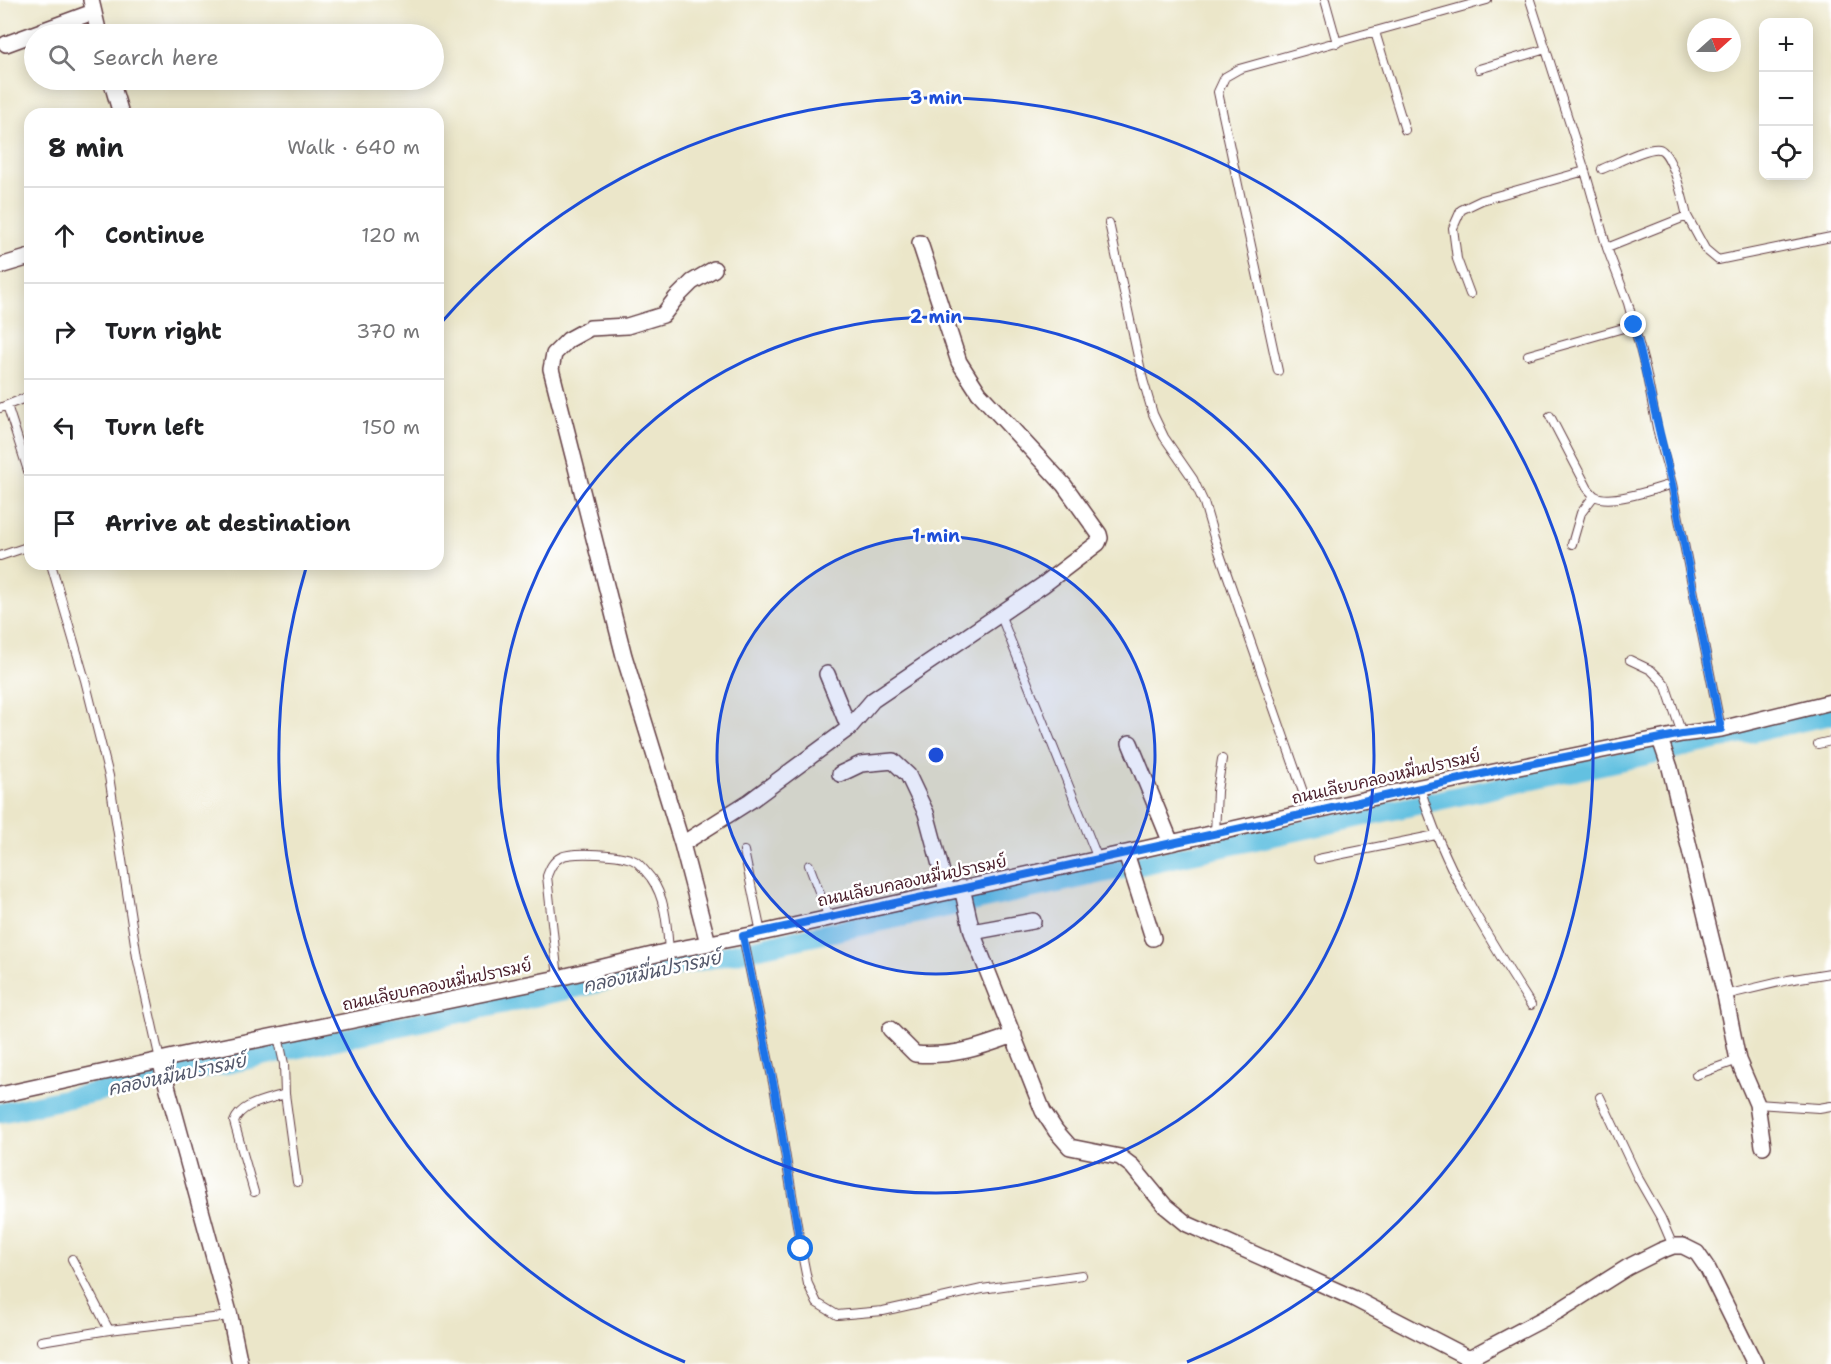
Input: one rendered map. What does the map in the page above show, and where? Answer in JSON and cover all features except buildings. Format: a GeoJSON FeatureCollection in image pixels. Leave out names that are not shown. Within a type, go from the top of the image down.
{"type":"FeatureCollection","features":[{"type":"Feature","properties":{"kind":"street"},"geometry":{"type":"LineString","coordinates":[[55,24],[85,12]]}},
{"type":"Feature","properties":{"kind":"street"},"geometry":{"type":"LineString","coordinates":[[6,44],[24,37]]}},
{"type":"Feature","properties":{"kind":"street"},"geometry":{"type":"LineString","coordinates":[[114,90],[119,108]]}},
{"type":"Feature","properties":{"kind":"street"},"geometry":{"type":"LineString","coordinates":[[682,844],[750,801],[849,728],[873,700],[1043,585],[1098,543],[1100,538],[1064,484],[979,393],[960,362],[920,243]]}},
{"type":"Feature","properties":{"kind":"street"},"geometry":{"type":"LineString","coordinates":[[0,266],[24,259]]}},
{"type":"Feature","properties":{"kind":"street"},"geometry":{"type":"LineString","coordinates":[[708,943],[682,844],[624,656],[551,369],[554,354],[568,340],[590,328],[627,326],[663,315],[692,282],[714,269]]}},
{"type":"Feature","properties":{"kind":"street"},"geometry":{"type":"LineString","coordinates":[[826,674],[849,728]]}},
{"type":"Feature","properties":{"kind":"street","name":"ถนนเลียบคลองหมื่นปรารมย์"},"geometry":{"type":"LineString","coordinates":[[0,1095],[279,1042],[669,951],[957,893],[1098,859],[1130,866],[1171,843],[1421,792],[1682,734],[1721,729],[1831,702]]}},
{"type":"Feature","properties":{"kind":"street"},"geometry":{"type":"LineString","coordinates":[[1660,739],[1670,768],[1725,996],[1738,1060],[1757,1104],[1763,1146]]}},
{"type":"Feature","properties":{"kind":"street"},"geometry":{"type":"LineString","coordinates":[[1130,743],[1171,843]]}},
{"type":"Feature","properties":{"kind":"street"},"geometry":{"type":"LineString","coordinates":[[840,774],[861,764],[893,761],[908,775],[926,813],[1043,1111],[1070,1147],[1120,1157],[1132,1166],[1166,1206],[1187,1224],[1353,1298],[1468,1361],[1560,1310],[1628,1267],[1673,1246],[1683,1246],[1697,1253],[1708,1269],[1755,1364]]}},
{"type":"Feature","properties":{"kind":"street"},"geometry":{"type":"LineString","coordinates":[[1130,866],[1153,938]]}},
{"type":"Feature","properties":{"kind":"street"},"geometry":{"type":"LineString","coordinates":[[971,927],[1033,921]]}},
{"type":"Feature","properties":{"kind":"street"},"geometry":{"type":"LineString","coordinates":[[890,1029],[915,1054],[935,1056],[954,1054],[1014,1035]]}},
{"type":"Feature","properties":{"kind":"street"},"geometry":{"type":"LineString","coordinates":[[162,1066],[230,1316],[240,1364]]}},
{"type":"Feature","properties":{"kind":"lane"},"geometry":{"type":"LineString","coordinates":[[1325,0],[1337,43]]}},
{"type":"Feature","properties":{"kind":"lane"},"geometry":{"type":"LineString","coordinates":[[1278,371],[1218,92],[1225,77],[1239,69],[1487,0]]}},
{"type":"Feature","properties":{"kind":"lane"},"geometry":{"type":"LineString","coordinates":[[1530,0],[1585,171],[1607,248],[1634,325],[1672,484],[1721,729]]}},
{"type":"Feature","properties":{"kind":"lane"},"geometry":{"type":"LineString","coordinates":[[1375,32],[1405,130]]}},
{"type":"Feature","properties":{"kind":"lane"},"geometry":{"type":"LineString","coordinates":[[1479,69],[1546,49]]}},
{"type":"Feature","properties":{"kind":"lane"},"geometry":{"type":"LineString","coordinates":[[1602,169],[1644,152],[1657,148],[1662,149],[1674,171],[1687,216],[1704,249],[1718,260],[1831,237]]}},
{"type":"Feature","properties":{"kind":"lane"},"geometry":{"type":"LineString","coordinates":[[1470,294],[1457,259],[1453,228],[1461,210],[1482,200],[1585,171]]}},
{"type":"Feature","properties":{"kind":"lane"},"geometry":{"type":"LineString","coordinates":[[1607,248],[1687,216]]}},
{"type":"Feature","properties":{"kind":"lane"},"geometry":{"type":"LineString","coordinates":[[1109,223],[1143,380],[1153,414],[1164,437],[1193,479],[1204,503],[1310,813]]}},
{"type":"Feature","properties":{"kind":"lane"},"geometry":{"type":"LineString","coordinates":[[1528,355],[1634,325]]}},
{"type":"Feature","properties":{"kind":"lane"},"geometry":{"type":"LineString","coordinates":[[24,399],[4,407],[24,461]]}},
{"type":"Feature","properties":{"kind":"lane"},"geometry":{"type":"LineString","coordinates":[[1550,417],[1588,489],[1594,496],[1605,499],[1633,495],[1672,484]]}},
{"type":"Feature","properties":{"kind":"lane"},"geometry":{"type":"LineString","coordinates":[[1572,544],[1581,513],[1594,496]]}},
{"type":"Feature","properties":{"kind":"lane"},"geometry":{"type":"LineString","coordinates":[[0,556],[24,548]]}},
{"type":"Feature","properties":{"kind":"lane"},"geometry":{"type":"LineString","coordinates":[[53,570],[85,680],[109,776],[137,957],[162,1066]]}},
{"type":"Feature","properties":{"kind":"lane"},"geometry":{"type":"LineString","coordinates":[[1000,614],[1098,859]]}},
{"type":"Feature","properties":{"kind":"lane"},"geometry":{"type":"LineString","coordinates":[[1630,660],[1651,670],[1665,684],[1682,734]]}},
{"type":"Feature","properties":{"kind":"lane"},"geometry":{"type":"LineString","coordinates":[[1818,744],[1831,741]]}},
{"type":"Feature","properties":{"kind":"lane"},"geometry":{"type":"LineString","coordinates":[[1215,834],[1217,791],[1222,759]]}},
{"type":"Feature","properties":{"kind":"lane"},"geometry":{"type":"LineString","coordinates":[[1421,792],[1443,852],[1475,915],[1531,1005]]}},
{"type":"Feature","properties":{"kind":"lane"},"geometry":{"type":"LineString","coordinates":[[1318,859],[1436,835]]}},
{"type":"Feature","properties":{"kind":"lane"},"geometry":{"type":"LineString","coordinates":[[744,851],[761,933]]}},
{"type":"Feature","properties":{"kind":"lane"},"geometry":{"type":"LineString","coordinates":[[558,978],[547,876],[552,864],[562,856],[614,855],[635,861],[651,880],[660,899],[667,922],[669,951]]}},
{"type":"Feature","properties":{"kind":"lane"},"geometry":{"type":"LineString","coordinates":[[809,865],[829,918]]}},
{"type":"Feature","properties":{"kind":"lane"},"geometry":{"type":"LineString","coordinates":[[743,936],[775,1092],[808,1284],[817,1304],[837,1315],[883,1311],[982,1290],[1082,1275]]}},
{"type":"Feature","properties":{"kind":"lane"},"geometry":{"type":"LineString","coordinates":[[1725,996],[1788,980],[1830,973]]}},
{"type":"Feature","properties":{"kind":"lane"},"geometry":{"type":"LineString","coordinates":[[279,1042],[284,1064],[285,1094],[297,1182]]}},
{"type":"Feature","properties":{"kind":"lane"},"geometry":{"type":"LineString","coordinates":[[1696,1075],[1738,1060]]}},
{"type":"Feature","properties":{"kind":"lane"},"geometry":{"type":"LineString","coordinates":[[254,1192],[234,1122],[237,1115],[245,1108],[285,1094]]}},
{"type":"Feature","properties":{"kind":"lane"},"geometry":{"type":"LineString","coordinates":[[1600,1097],[1636,1176],[1661,1218],[1673,1246]]}},
{"type":"Feature","properties":{"kind":"lane"},"geometry":{"type":"LineString","coordinates":[[1757,1104],[1819,1108],[1831,1106]]}},
{"type":"Feature","properties":{"kind":"lane"},"geometry":{"type":"LineString","coordinates":[[72,1259],[110,1330]]}},
{"type":"Feature","properties":{"kind":"lane"},"geometry":{"type":"LineString","coordinates":[[41,1341],[110,1330],[230,1316]]}},
{"type":"Feature","properties":{"kind":"waterway","name":"คลองหมื่นปรารมย์"},"geometry":{"type":"LineString","coordinates":[[0,1113],[1831,715]]}},
{"type":"Feature","properties":{"kind":"route"},"geometry":{"type":"LineString","coordinates":[[801,1249],[775,1092],[743,936],[1504,769],[1682,734],[1721,729],[1672,484],[1634,325]]}}]}
